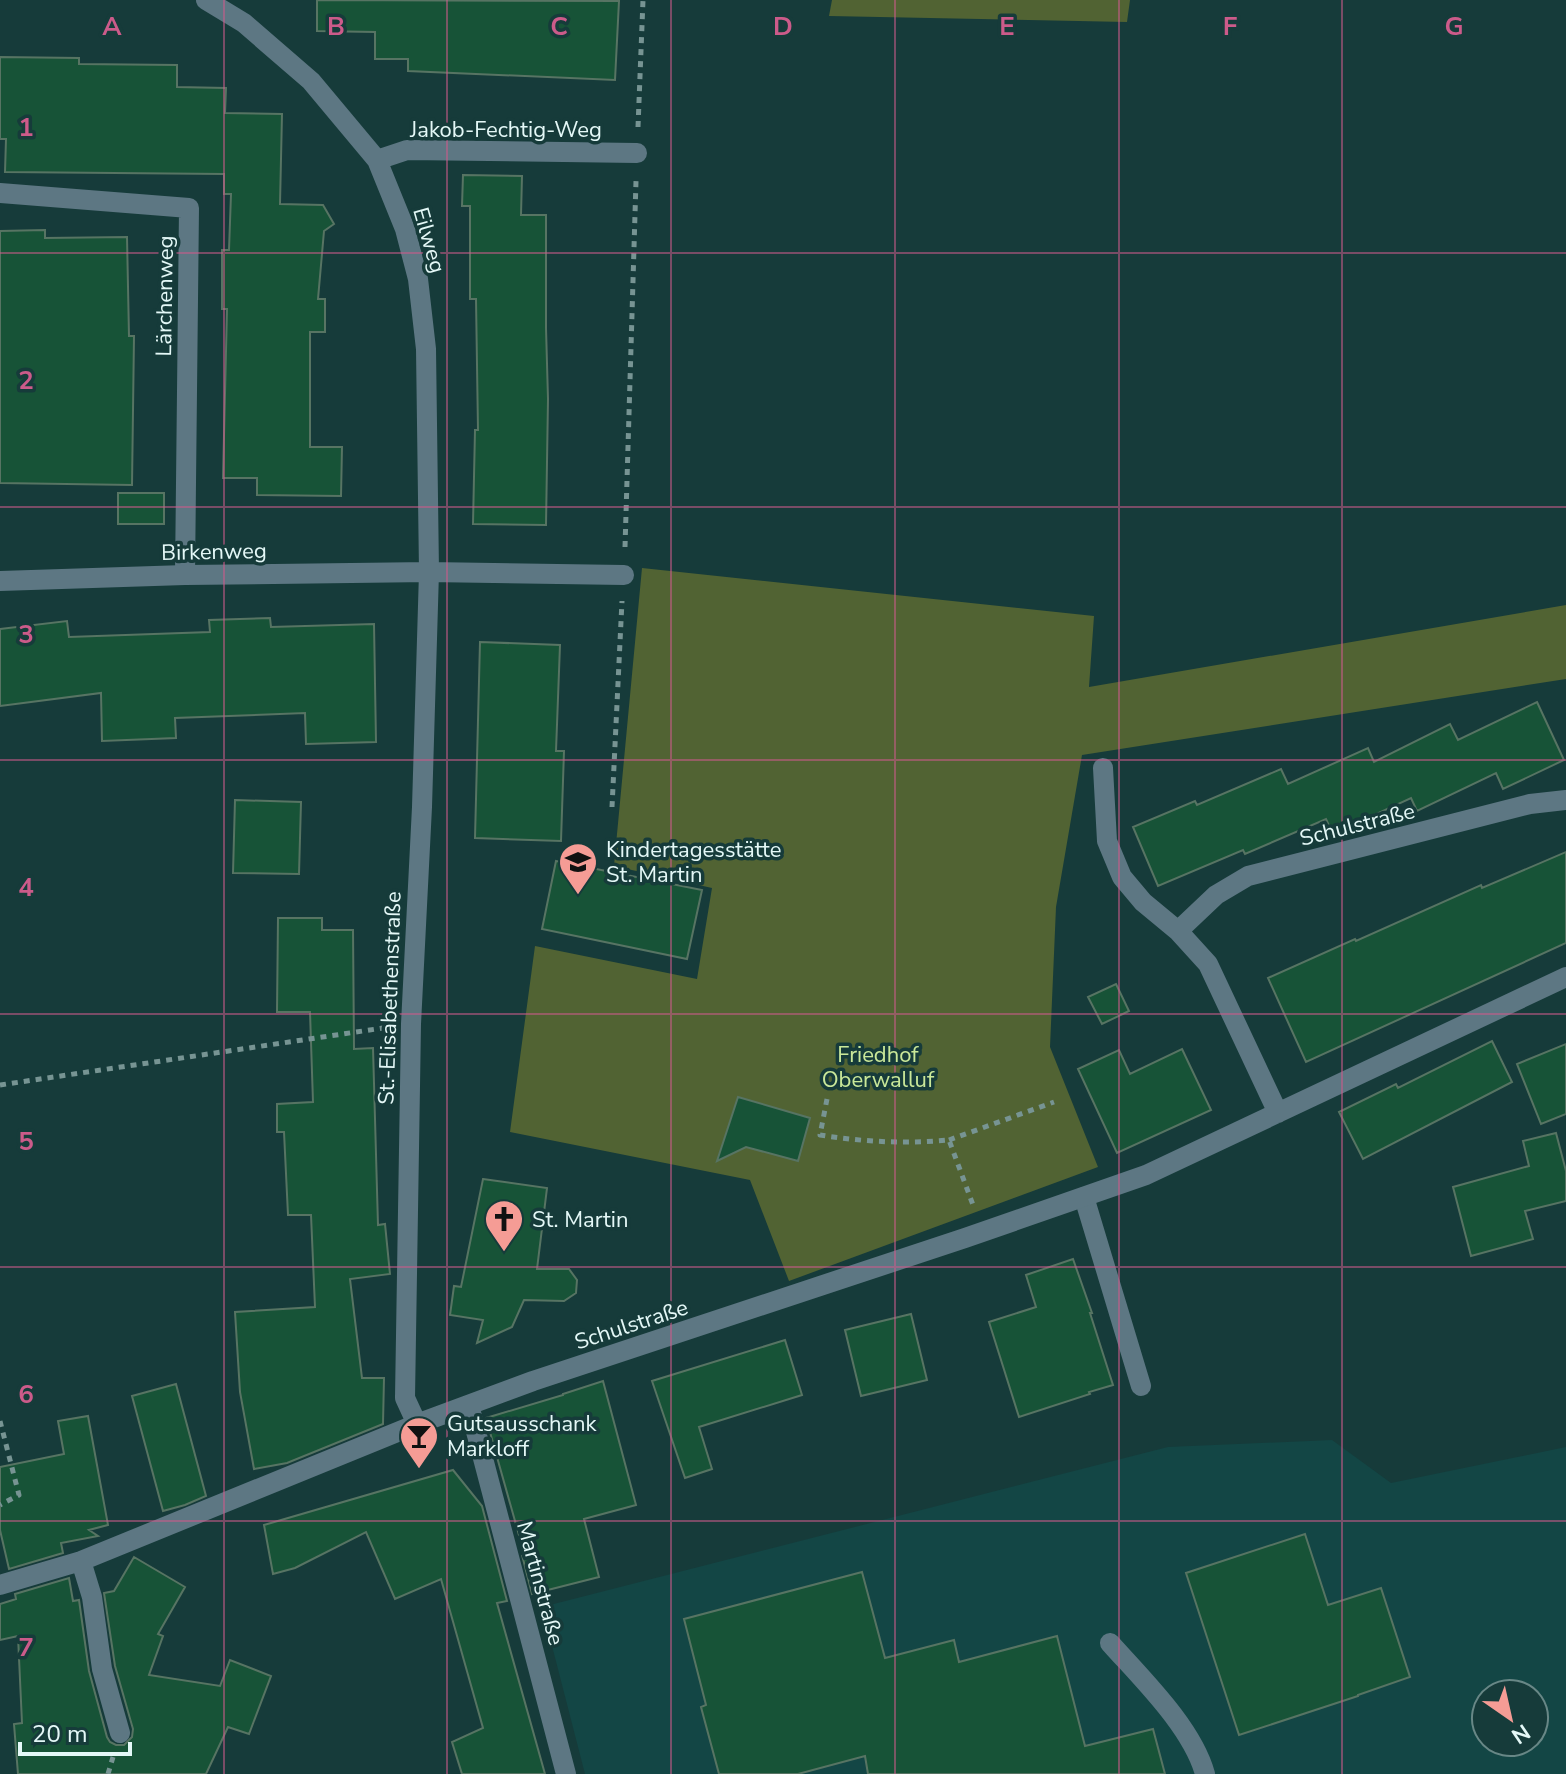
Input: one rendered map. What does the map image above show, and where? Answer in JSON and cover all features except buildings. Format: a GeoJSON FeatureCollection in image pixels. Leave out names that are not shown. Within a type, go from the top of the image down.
{"type":"FeatureCollection","features":[{"type":"Feature","properties":{"kind":"street","name":"Eilweg"},"geometry":{"type":"LineString","coordinates":[[206,0],[244,23],[311,81],[377,160],[405,229],[418,279],[426,349],[429,572]]}},
{"type":"Feature","properties":{"kind":"street","name":"Jakob-Fechtig-Weg"},"geometry":{"type":"LineString","coordinates":[[377,160],[407,150],[637,153]]}},
{"type":"Feature","properties":{"kind":"street","name":"Lärchenweg"},"geometry":{"type":"LineString","coordinates":[[0,193],[189,208],[185,575]]}},
{"type":"Feature","properties":{"kind":"street","name":"Birkenweg"},"geometry":{"type":"LineString","coordinates":[[0,581],[429,572],[624,575]]}},
{"type":"Feature","properties":{"kind":"street","name":"St.-Elisabethenstraße"},"geometry":{"type":"LineString","coordinates":[[417,1424],[405,1398],[411,1024],[429,572]]}},
{"type":"Feature","properties":{"kind":"street"},"geometry":{"type":"LineString","coordinates":[[1103,768],[1107,841],[1122,877],[1143,902],[1178,931],[1208,964],[1278,1113]]}},
{"type":"Feature","properties":{"kind":"street","name":"Schulstraße"},"geometry":{"type":"LineString","coordinates":[[1178,931],[1216,895],[1248,876],[1530,804],[1566,800]]}},
{"type":"Feature","properties":{"kind":"street","name":"Schulstraße"},"geometry":{"type":"LineString","coordinates":[[0,1585],[81,1561],[417,1424],[533,1381],[1146,1175],[1566,977]]}},
{"type":"Feature","properties":{"kind":"street"},"geometry":{"type":"LineString","coordinates":[[1084,1197],[1141,1386]]}},
{"type":"Feature","properties":{"kind":"street","name":"Martinstraße"},"geometry":{"type":"LineString","coordinates":[[469,1405],[566,1774]]}},
{"type":"Feature","properties":{"kind":"street"},"geometry":{"type":"LineString","coordinates":[[81,1561],[92,1597],[102,1669],[120,1733]]}},
{"type":"Feature","properties":{"kind":"street"},"geometry":{"type":"LineString","coordinates":[[1110,1643],[1166,1705],[1201,1758],[1205,1774]]}},
{"type":"Feature","properties":{"kind":"path"},"geometry":{"type":"LineString","coordinates":[[612,807],[624,575],[643,0]]}},
{"type":"Feature","properties":{"kind":"path"},"geometry":{"type":"LineString","coordinates":[[0,1085],[411,1024]]}},
{"type":"Feature","properties":{"kind":"path"},"geometry":{"type":"LineString","coordinates":[[827,1099],[820,1135],[851,1140],[917,1143],[949,1140],[1054,1102]]}},
{"type":"Feature","properties":{"kind":"path"},"geometry":{"type":"LineString","coordinates":[[949,1140],[972,1203]]}},
{"type":"Feature","properties":{"kind":"path"},"geometry":{"type":"LineString","coordinates":[[0,1421],[19,1495],[0,1505]]}},
{"type":"Feature","properties":{"kind":"shaded area"},"geometry":{"type":"Polygon","coordinates":[[[1332,1440],[1391,1483],[1566,1447],[1566,1774],[585,1774],[542,1607],[1168,1447],[1332,1440]]]}},
{"type":"Feature","properties":{"kind":"green space"},"geometry":{"type":"Polygon","coordinates":[[[832,0],[1130,0],[1127,22],[829,16],[832,0]]]}},
{"type":"Feature","properties":{"kind":"green space","name":"Friedhof Oberwalluf"},"geometry":{"type":"Polygon","coordinates":[[[642,568],[1094,616],[1089,687],[1566,605],[1566,679],[1082,755],[1056,907],[1050,1047],[1098,1167],[789,1281],[750,1180],[510,1132],[535,946],[697,979],[712,888],[614,866],[642,568]]]}},
{"type":"Feature","properties":{"kind":"place","name":"Kindertagesstätte St. Martin"},"geometry":{"type":"Point","coordinates":[578,896]}},
{"type":"Feature","properties":{"kind":"place","name":"St. Martin"},"geometry":{"type":"Point","coordinates":[504,1253]}},
{"type":"Feature","properties":{"kind":"place","name":"Gutsausschank Markloff"},"geometry":{"type":"Point","coordinates":[419,1470]}}]}
